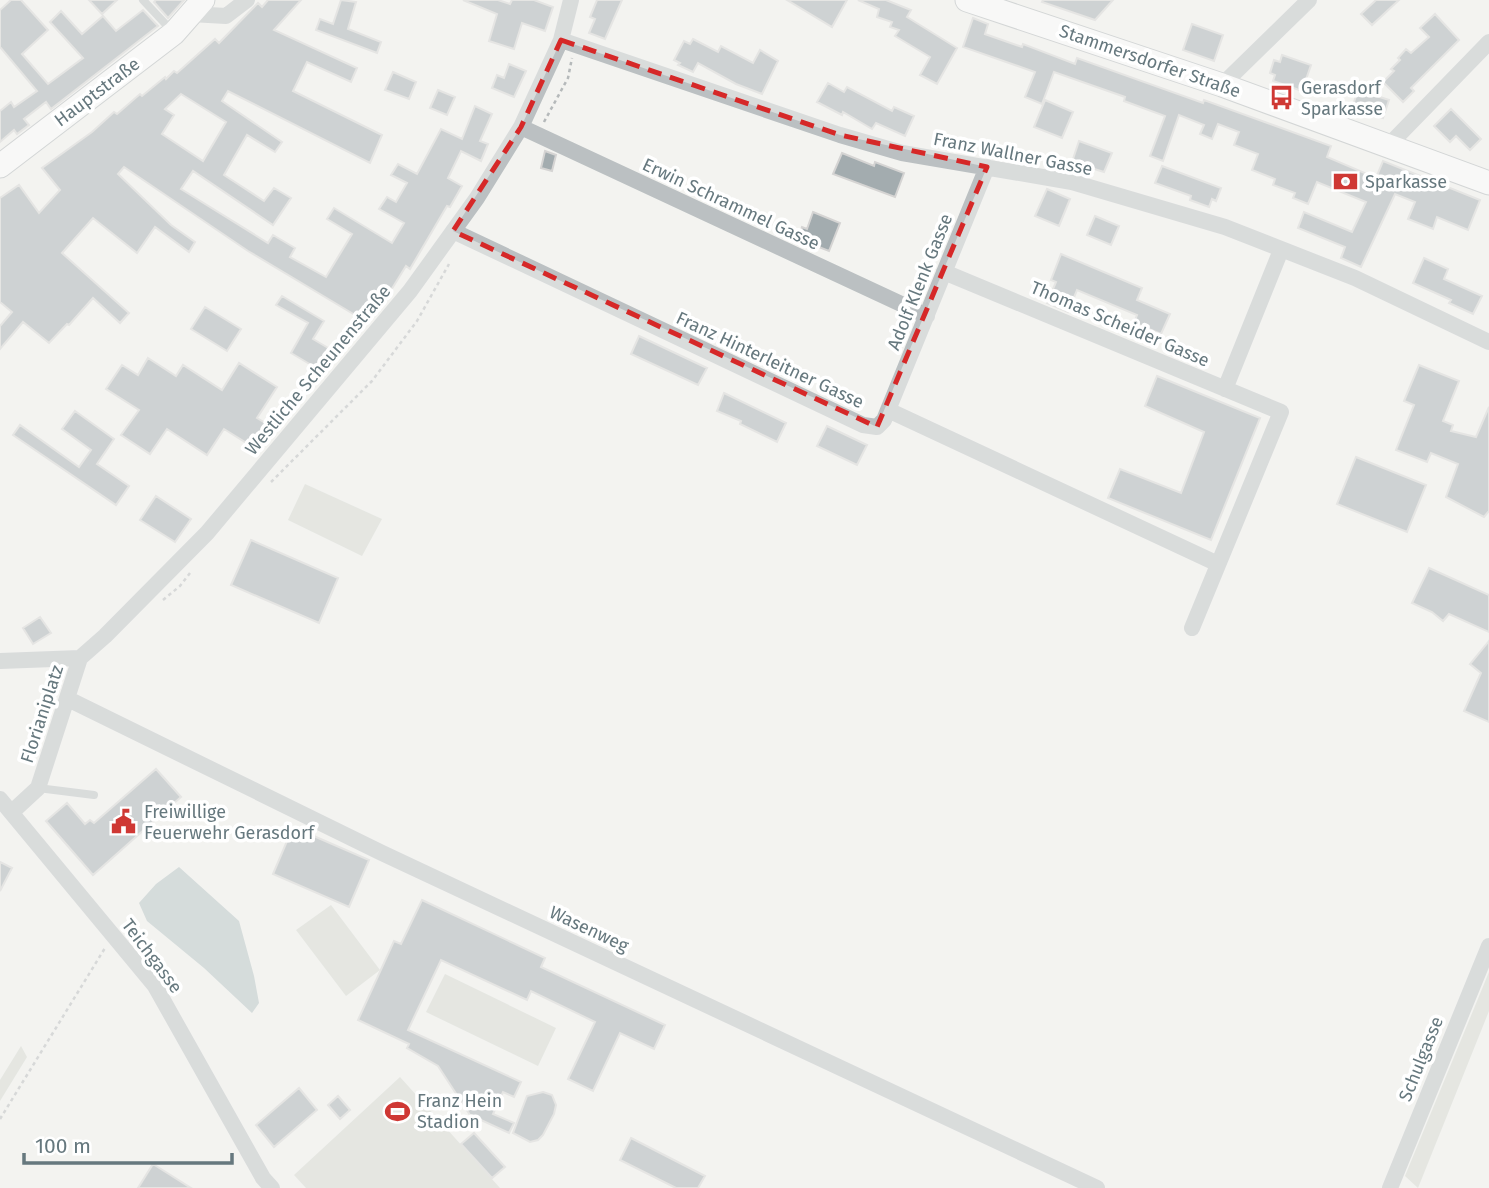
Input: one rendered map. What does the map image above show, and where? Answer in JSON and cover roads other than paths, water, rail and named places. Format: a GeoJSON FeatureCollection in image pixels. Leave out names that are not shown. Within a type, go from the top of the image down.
{"type":"FeatureCollection","features":[{"type":"Feature","properties":{"kind":"main road","name":"Stammersdorfer Straße"},"geometry":{"type":"LineString","coordinates":[[967,0],[1222,85],[1489,183]]}},
{"type":"Feature","properties":{"kind":"main road","name":"Hauptstraße"},"geometry":{"type":"LineString","coordinates":[[0,166],[174,33],[197,7]]}},
{"type":"Feature","properties":{"kind":"street","name":"Hauptstraße"},"geometry":{"type":"LineString","coordinates":[[197,7],[226,16],[247,0]]}},
{"type":"Feature","properties":{"kind":"street","name":"Westliche Scheunenstraße"},"geometry":{"type":"LineString","coordinates":[[80,658],[207,533],[410,291],[477,198],[521,127],[561,40],[571,0]]}},
{"type":"Feature","properties":{"kind":"street"},"geometry":{"type":"LineString","coordinates":[[1222,85],[1309,0]]}},
{"type":"Feature","properties":{"kind":"street","name":"Franz Wallner Gasse"},"geometry":{"type":"LineString","coordinates":[[561,40],[840,135],[902,153],[1072,182],[1225,227],[1355,278],[1489,342]]}},
{"type":"Feature","properties":{"kind":"street"},"geometry":{"type":"LineString","coordinates":[[1388,146],[1489,42]]}},
{"type":"Feature","properties":{"kind":"street","name":"Erwin Schrammel Gasse"},"geometry":{"type":"LineString","coordinates":[[521,127],[927,316]]}},
{"type":"Feature","properties":{"kind":"street","name":"Adolf Klenk Gasse"},"geometry":{"type":"LineString","coordinates":[[888,410],[987,167]]}},
{"type":"Feature","properties":{"kind":"street","name":"Franz Hinterleitner Gasse"},"geometry":{"type":"LineString","coordinates":[[453,231],[863,425],[877,427],[888,410],[1218,564]]}},
{"type":"Feature","properties":{"kind":"street"},"geometry":{"type":"LineString","coordinates":[[1225,389],[1281,250]]}},
{"type":"Feature","properties":{"kind":"street","name":"Thomas Scheider Gasse"},"geometry":{"type":"LineString","coordinates":[[944,272],[1281,412],[1218,564]]}},
{"type":"Feature","properties":{"kind":"street"},"geometry":{"type":"LineString","coordinates":[[1192,628],[1218,564]]}},
{"type":"Feature","properties":{"kind":"street"},"geometry":{"type":"LineString","coordinates":[[0,661],[80,658]]}},
{"type":"Feature","properties":{"kind":"street","name":"Florianiplatz"},"geometry":{"type":"LineString","coordinates":[[12,812],[38,788],[80,658]]}},
{"type":"Feature","properties":{"kind":"street","name":"Wasenweg"},"geometry":{"type":"LineString","coordinates":[[68,699],[382,853],[1097,1188]]}},
{"type":"Feature","properties":{"kind":"street","name":"Teichgasse"},"geometry":{"type":"LineString","coordinates":[[0,799],[155,986],[263,1178],[272,1188]]}},
{"type":"Feature","properties":{"kind":"street","name":"Schulgasse"},"geometry":{"type":"LineString","coordinates":[[1390,1188],[1489,946]]}},
{"type":"Feature","properties":{"kind":"lane"},"geometry":{"type":"LineString","coordinates":[[143,0],[174,33]]}},
{"type":"Feature","properties":{"kind":"lane"},"geometry":{"type":"LineString","coordinates":[[38,788],[94,795]]}},
{"type":"Feature","properties":{"kind":"place","name":"Gerasdorf Sparkasse"},"geometry":{"type":"Point","coordinates":[1281,98]}},
{"type":"Feature","properties":{"kind":"place","name":"Sparkasse"},"geometry":{"type":"Point","coordinates":[1345,182]}},
{"type":"Feature","properties":{"kind":"place","name":"Freiwillige Feuerwehr Gerasdorf"},"geometry":{"type":"Point","coordinates":[124,822]}},
{"type":"Feature","properties":{"kind":"place","name":"Franz Hein Stadion"},"geometry":{"type":"Point","coordinates":[397,1111]}}]}
